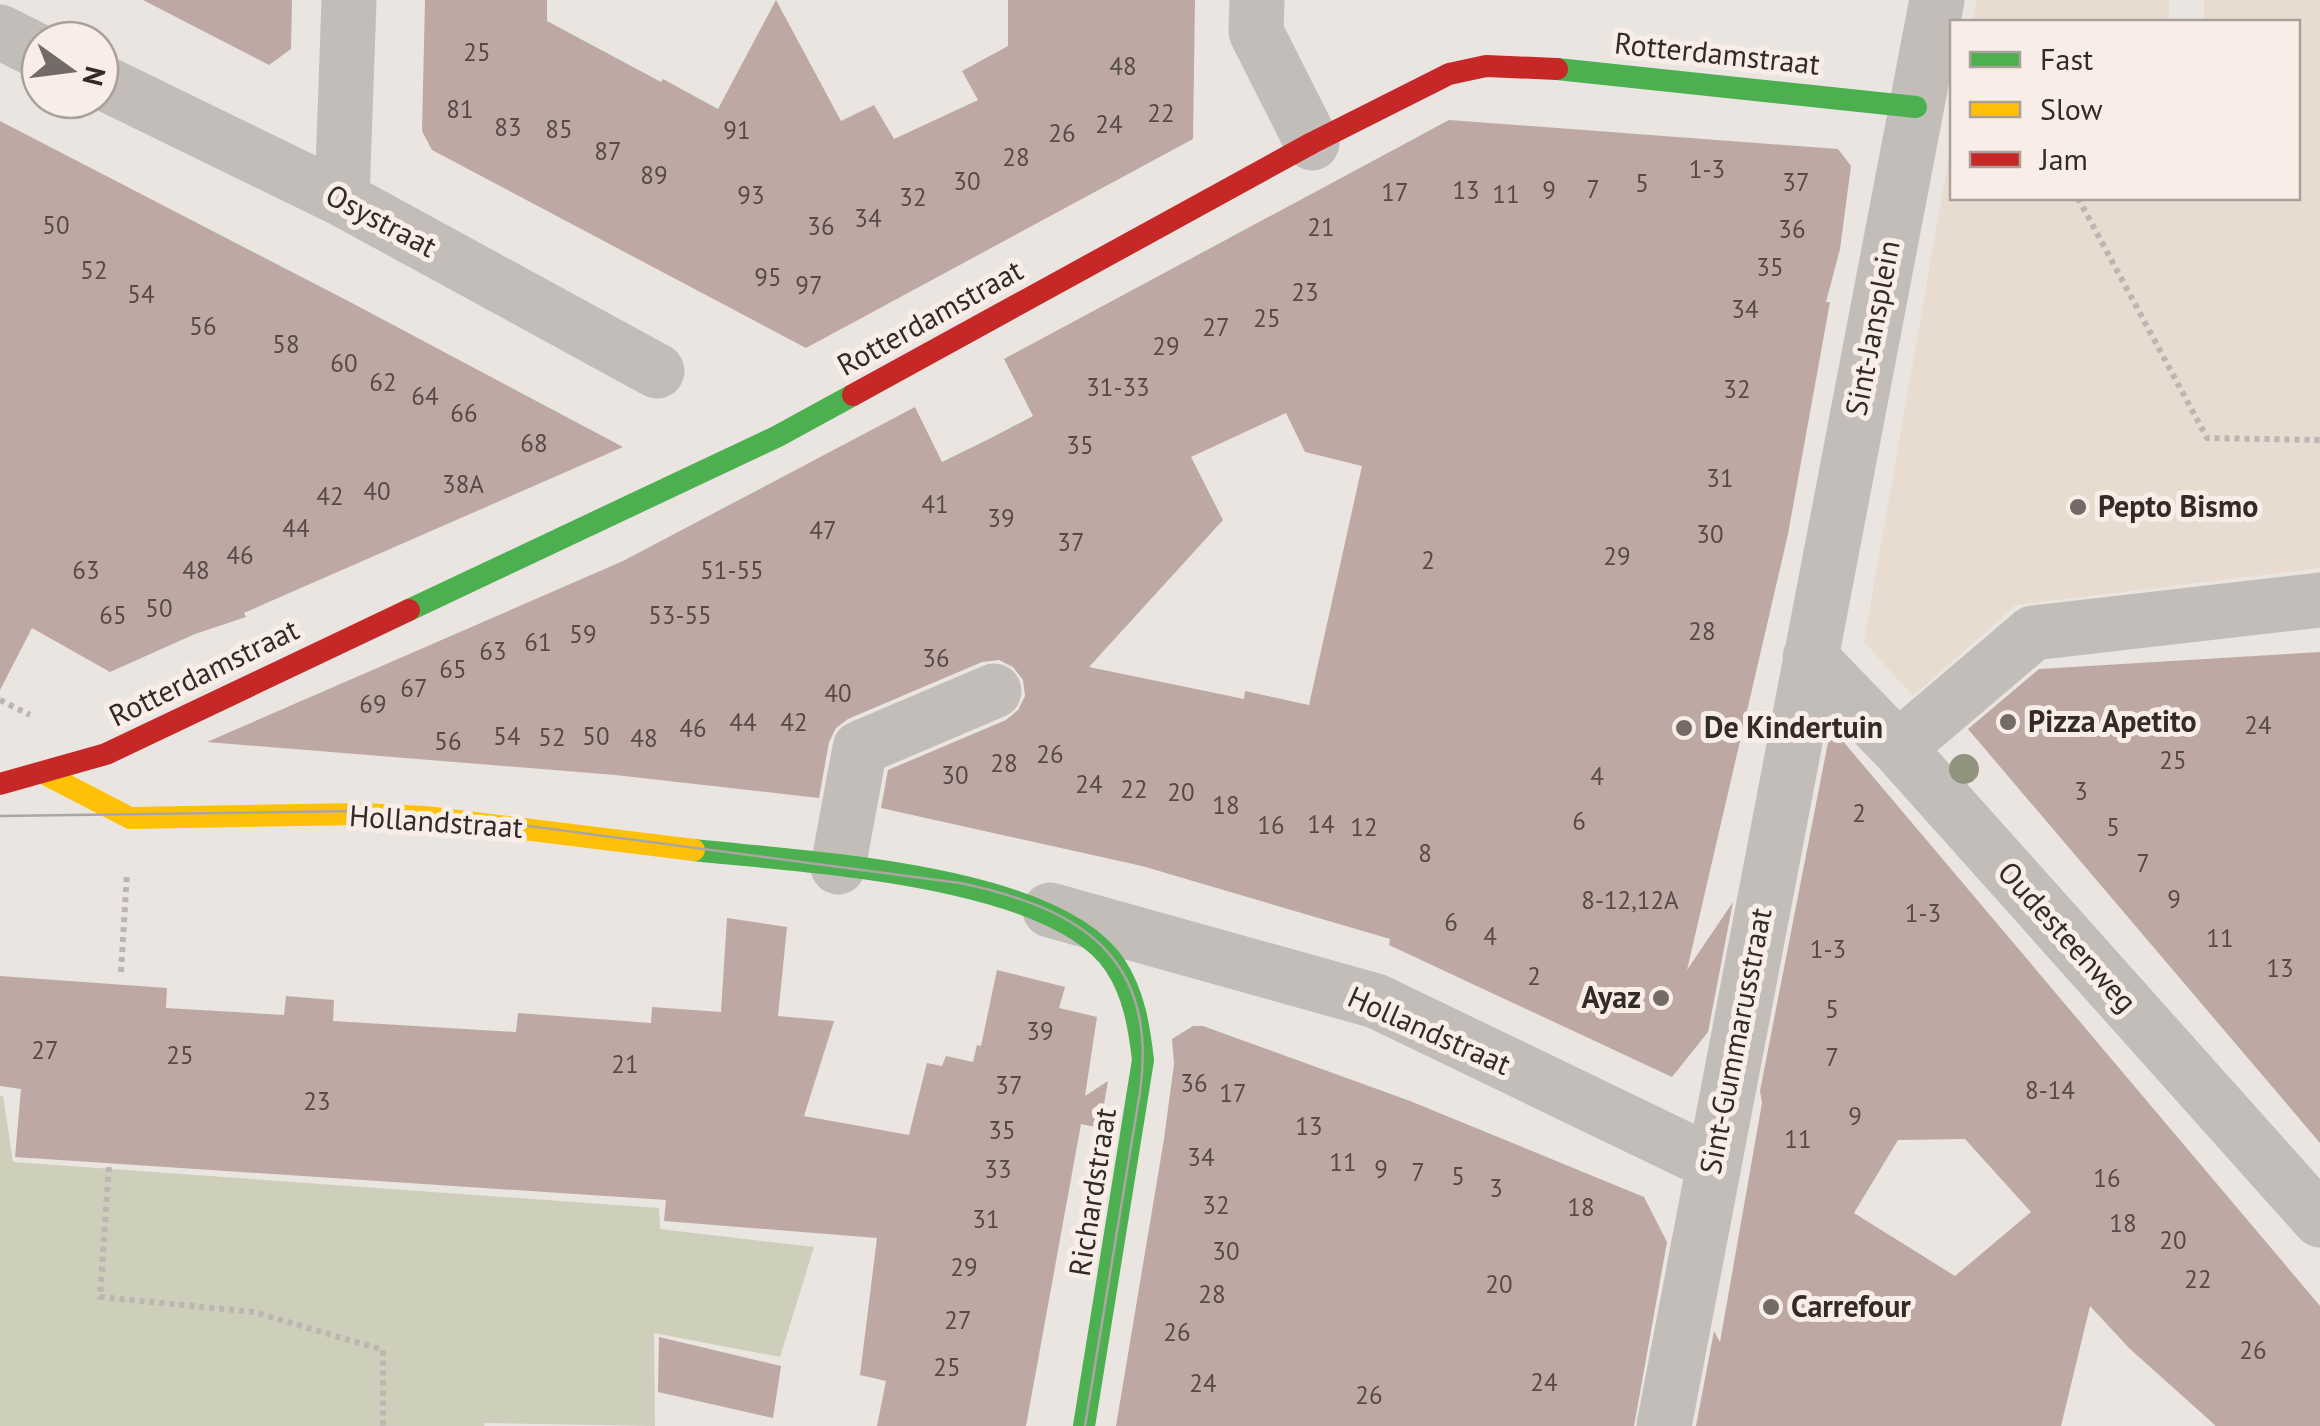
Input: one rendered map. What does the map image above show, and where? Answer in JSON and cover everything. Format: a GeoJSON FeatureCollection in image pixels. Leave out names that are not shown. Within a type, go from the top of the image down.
{"type":"FeatureCollection","features":[{"type":"Feature","properties":{"kind":"street"},"geometry":{"type":"LineString","coordinates":[[342,200],[349,0]]}},
{"type":"Feature","properties":{"kind":"street"},"geometry":{"type":"LineString","coordinates":[[1257,0],[1256,32],[1312,143]]}},
{"type":"Feature","properties":{"kind":"street","name":"Sint-Jansplein"},"geometry":{"type":"LineString","coordinates":[[1810,656],[1937,0]]}},
{"type":"Feature","properties":{"kind":"street","name":"Rotterdamstraat"},"geometry":{"type":"LineString","coordinates":[[0,784],[106,754],[778,436],[1312,143],[1450,74],[1486,66],[1532,66],[1916,107]]}},
{"type":"Feature","properties":{"kind":"street","name":"Osystraat"},"geometry":{"type":"LineString","coordinates":[[120,91],[342,200],[658,371]]}},
{"type":"Feature","properties":{"kind":"street"},"geometry":{"type":"LineString","coordinates":[[1898,748],[2033,633],[2320,600]]}},
{"type":"Feature","properties":{"kind":"street","name":"Oudesteenweg"},"geometry":{"type":"LineString","coordinates":[[1810,656],[1898,748],[2320,1220]]}},
{"type":"Feature","properties":{"kind":"street","name":"Sint-Gummarusstraat"},"geometry":{"type":"LineString","coordinates":[[1664,1426],[1810,656]]}},
{"type":"Feature","properties":{"kind":"street"},"geometry":{"type":"LineString","coordinates":[[838,867],[860,748],[994,691]]}},
{"type":"Feature","properties":{"kind":"street","name":"Hollandstraat"},"geometry":{"type":"LineString","coordinates":[[43,773],[130,818],[362,814],[425,817],[972,887],[1164,944],[1376,1000],[1712,1163]]}},
{"type":"Feature","properties":{"kind":"street","name":"Hollandstraat"},"geometry":{"type":"LineString","coordinates":[[1018,900],[1081,929],[1102,946],[1120,970]]}},
{"type":"Feature","properties":{"kind":"street","name":"Richardstraat"},"geometry":{"type":"LineString","coordinates":[[1084,1426],[1143,1060],[1136,1002],[1120,970]]}},
{"type":"Feature","properties":{"kind":"path"},"geometry":{"type":"LineString","coordinates":[[2079,200],[2207,438],[2320,440]]}},
{"type":"Feature","properties":{"kind":"path"},"geometry":{"type":"LineString","coordinates":[[121,972],[130,818]]}},
{"type":"Feature","properties":{"kind":"path"},"geometry":{"type":"LineString","coordinates":[[109,1167],[100,1297],[254,1312],[383,1350],[383,1426]]}},
{"type":"Feature","properties":{"kind":"green space"},"geometry":{"type":"Polygon","coordinates":[[[0,1096],[13,1162],[659,1208],[660,1229],[814,1247],[780,1357],[654,1333],[655,1426],[0,1426],[0,1096]]]}},
{"type":"Feature","properties":{"kind":"shaded area"},"geometry":{"type":"Polygon","coordinates":[[[1977,0],[2169,0],[2169,20],[1973,20],[1977,0]]]}},
{"type":"Feature","properties":{"kind":"shaded area"},"geometry":{"type":"Polygon","coordinates":[[[2204,0],[2320,0],[2320,568],[2016,605],[1913,696],[1864,642],[1950,150],[1950,200],[2300,200],[2300,20],[2204,20],[2204,0]]]}},
{"type":"Feature","properties":{"kind":"building"},"geometry":{"type":"Polygon","coordinates":[[[143,0],[292,0],[291,49],[269,65],[143,0]]]}},
{"type":"Feature","properties":{"kind":"building"},"geometry":{"type":"Polygon","coordinates":[[[425,0],[547,0],[547,21],[718,109],[776,0],[841,121],[874,105],[894,139],[978,100],[962,71],[1008,46],[1008,0],[1195,0],[1193,139],[806,348],[432,150],[422,131],[425,0]]]}},
{"type":"Feature","properties":{"kind":"building"},"geometry":{"type":"Polygon","coordinates":[[[1449,120],[1838,149],[1851,166],[1840,249],[1826,302],[1830,302],[1788,534],[1687,970],[1733,902],[1708,1032],[1672,1077],[1389,945],[1390,939],[1142,866],[881,808],[888,770],[1006,720],[1018,710],[1025,696],[1023,680],[1013,667],[999,660],[982,662],[848,719],[836,728],[829,742],[819,798],[615,775],[207,742],[623,561],[915,407],[942,462],[1033,416],[1004,359],[1449,120]],[[1286,413],[1191,457],[1223,520],[1089,667],[1244,699],[1245,691],[1309,705],[1362,466],[1305,452],[1286,413]]]}},
{"type":"Feature","properties":{"kind":"building"},"geometry":{"type":"Polygon","coordinates":[[[0,121],[623,447],[244,613],[246,617],[195,634],[110,672],[32,628],[0,690],[0,121]]]}},
{"type":"Feature","properties":{"kind":"building"},"geometry":{"type":"Polygon","coordinates":[[[2320,652],[2320,1143],[1968,729],[2039,669],[2320,652]]]}},
{"type":"Feature","properties":{"kind":"building"},"geometry":{"type":"Polygon","coordinates":[[[1831,727],[2320,1306],[2320,1426],[2216,1426],[2130,1349],[2090,1306],[2061,1426],[1696,1426],[1714,1331],[1720,1342],[1762,1103],[1760,1091],[1831,727]],[[1965,1139],[1898,1140],[1854,1213],[1955,1276],[2031,1212],[1965,1139]]]}},
{"type":"Feature","properties":{"kind":"building"},"geometry":{"type":"Polygon","coordinates":[[[727,918],[787,927],[778,1016],[834,1021],[804,1116],[909,1135],[927,1063],[942,1066],[946,1056],[973,1062],[977,1045],[981,1046],[997,970],[1065,987],[1059,1008],[1097,1017],[1085,1096],[1108,1081],[1100,1128],[1081,1124],[1026,1426],[877,1426],[886,1381],[860,1375],[877,1238],[664,1221],[666,1200],[15,1157],[21,1089],[0,1086],[0,976],[167,988],[166,1008],[284,1015],[286,996],[334,1000],[333,1021],[516,1032],[518,1013],[651,1023],[652,1007],[721,1012],[727,918]]]}},
{"type":"Feature","properties":{"kind":"building"},"geometry":{"type":"Polygon","coordinates":[[[1193,1026],[1203,1026],[1410,1101],[1644,1197],[1667,1242],[1634,1426],[1116,1426],[1164,1139],[1174,1064],[1172,1039],[1193,1026]]]}},
{"type":"Feature","properties":{"kind":"building"},"geometry":{"type":"Polygon","coordinates":[[[659,1337],[781,1366],[773,1418],[658,1392],[659,1337]]]}},
{"type":"Feature","properties":{"kind":"tram line"},"geometry":{"type":"LineString","coordinates":[[0,816],[358,811],[454,816],[960,883],[1041,907],[1075,925],[1102,946],[1123,973],[1137,1006],[1143,1045],[1140,1092],[1085,1426]]}},
{"type":"Feature","properties":{"kind":"traffic: fast"},"geometry":{"type":"LineString","coordinates":[[1557,69],[1916,107]]}},
{"type":"Feature","properties":{"kind":"traffic: fast"},"geometry":{"type":"LineString","coordinates":[[409,610],[778,436],[853,395]]}},
{"type":"Feature","properties":{"kind":"traffic: fast"},"geometry":{"type":"LineString","coordinates":[[694,850],[857,867],[982,891],[1038,910],[1083,934],[1115,965],[1131,999],[1143,1060],[1084,1426]]}},
{"type":"Feature","properties":{"kind":"traffic: slow"},"geometry":{"type":"LineString","coordinates":[[43,773],[130,818],[361,814],[425,817],[694,850]]}},
{"type":"Feature","properties":{"kind":"traffic: jam"},"geometry":{"type":"LineString","coordinates":[[853,395],[1312,143],[1449,74],[1486,66],[1557,69]]}},
{"type":"Feature","properties":{"kind":"traffic: jam"},"geometry":{"type":"LineString","coordinates":[[0,784],[106,754],[409,610]]}},
{"type":"Feature","properties":{"kind":"place","name":"Pepto Bismo"},"geometry":{"type":"Point","coordinates":[2078,507]}},
{"type":"Feature","properties":{"kind":"place","name":"Pizza Apetito"},"geometry":{"type":"Point","coordinates":[2008,722]}},
{"type":"Feature","properties":{"kind":"place","name":"De Kindertuin"},"geometry":{"type":"Point","coordinates":[1684,728]}},
{"type":"Feature","properties":{"kind":"place","name":"Ayaz"},"geometry":{"type":"Point","coordinates":[1661,998]}},
{"type":"Feature","properties":{"kind":"place","name":"Carrefour"},"geometry":{"type":"Point","coordinates":[1771,1307]}}]}
